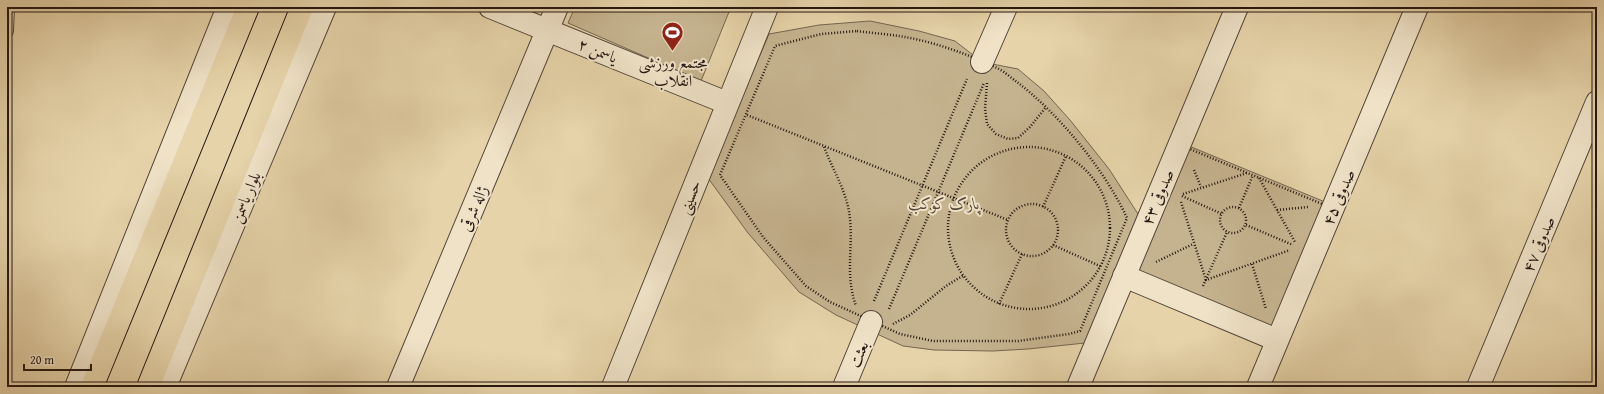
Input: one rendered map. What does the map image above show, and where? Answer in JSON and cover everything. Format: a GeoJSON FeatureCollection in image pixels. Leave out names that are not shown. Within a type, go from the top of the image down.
{"type":"FeatureCollection","features":[{"type":"Feature","properties":{"kind":"main road"},"geometry":{"type":"LineString","coordinates":[[92,387],[248,7]]}},
{"type":"Feature","properties":{"kind":"main road"},"geometry":{"type":"LineString","coordinates":[[148,387],[302,7]]}},
{"type":"Feature","properties":{"kind":"street"},"geometry":{"type":"LineString","coordinates":[[76,387],[228,7]]}},
{"type":"Feature","properties":{"kind":"street","name":"بلوار یاسمن"},"geometry":{"type":"LineString","coordinates":[[165,387],[326,7]]}},
{"type":"Feature","properties":{"kind":"street","name":"یاسمن ۲"},"geometry":{"type":"LineString","coordinates":[[490,7],[727,104]]}},
{"type":"Feature","properties":{"kind":"street","name":"ژاله شرقی"},"geometry":{"type":"LineString","coordinates":[[398,387],[557,7]]}},
{"type":"Feature","properties":{"kind":"street","name":"حسینی"},"geometry":{"type":"LineString","coordinates":[[613,387],[767,7]]}},
{"type":"Feature","properties":{"kind":"street"},"geometry":{"type":"LineString","coordinates":[[984,72],[1006,7]]}},
{"type":"Feature","properties":{"kind":"street","name":"صدوقی ۴۳"},"geometry":{"type":"LineString","coordinates":[[1078,387],[1125,272],[1170,192],[1237,7]]}},
{"type":"Feature","properties":{"kind":"street","name":"صدوقی ۴۵"},"geometry":{"type":"LineString","coordinates":[[1258,387],[1274,333],[1306,250],[1418,7]]}},
{"type":"Feature","properties":{"kind":"street","name":"صدوقی ۴۷"},"geometry":{"type":"LineString","coordinates":[[1478,387],[1597,102]]}},
{"type":"Feature","properties":{"kind":"street"},"geometry":{"type":"LineString","coordinates":[[1125,272],[1199,297],[1274,333]]}},
{"type":"Feature","properties":{"kind":"street","name":"بعثت"},"geometry":{"type":"LineString","coordinates":[[844,387],[878,312]]}},
{"type":"Feature","properties":{"kind":"lane"},"geometry":{"type":"LineString","coordinates":[[7,31],[8,7]]}},
{"type":"Feature","properties":{"kind":"path"},"geometry":{"type":"LineString","coordinates":[[1053,245],[1101,266],[1125,272],[1199,297],[1274,333],[1306,250],[1327,206],[1185,148],[1170,192],[1125,272],[1080,331],[1069,334],[1018,341],[933,341],[900,334],[878,312],[830,302],[806,286],[762,237],[720,175],[775,46],[821,34],[857,32],[900,36],[958,52],[984,72],[1005,73],[1054,114],[1100,172],[1121,205],[1127,218],[1125,272]]}},
{"type":"Feature","properties":{"kind":"path"},"geometry":{"type":"LineString","coordinates":[[984,72],[987,124],[996,134],[1008,139],[1018,138],[1030,127],[1046,107]]}},
{"type":"Feature","properties":{"kind":"path"},"geometry":{"type":"LineString","coordinates":[[878,312],[922,186],[984,72]]}},
{"type":"Feature","properties":{"kind":"path"},"geometry":{"type":"LineString","coordinates":[[878,312],[938,193],[984,72]]}},
{"type":"Feature","properties":{"kind":"path"},"geometry":{"type":"LineString","coordinates":[[727,104],[746,115],[1008,220]]}},
{"type":"Feature","properties":{"kind":"path"},"geometry":{"type":"LineString","coordinates":[[823,146],[844,195],[850,219],[849,271],[853,297],[859,312],[878,312]]}},
{"type":"Feature","properties":{"kind":"path"},"geometry":{"type":"LineString","coordinates":[[1040,147],[1066,156],[1086,169],[1101,189],[1110,216],[1110,245],[1099,271],[1080,292],[1055,306],[1027,310],[1000,304],[975,289],[958,267],[950,243],[949,217],[954,199],[956,193],[970,172],[991,156],[1015,148],[1040,147]]}},
{"type":"Feature","properties":{"kind":"path"},"geometry":{"type":"LineString","coordinates":[[1043,207],[1066,156]]}},
{"type":"Feature","properties":{"kind":"path"},"geometry":{"type":"LineString","coordinates":[[1170,192],[1247,173]]}},
{"type":"Feature","properties":{"kind":"path"},"geometry":{"type":"LineString","coordinates":[[1239,208],[1253,175]]}},
{"type":"Feature","properties":{"kind":"path"},"geometry":{"type":"LineString","coordinates":[[1259,178],[1277,210],[1306,250]]}},
{"type":"Feature","properties":{"kind":"path"},"geometry":{"type":"LineString","coordinates":[[1170,192],[1222,214]]}},
{"type":"Feature","properties":{"kind":"path"},"geometry":{"type":"LineString","coordinates":[[1170,192],[1193,244],[1206,280]]}},
{"type":"Feature","properties":{"kind":"path"},"geometry":{"type":"LineString","coordinates":[[1035,204],[1043,207],[1049,211],[1056,223],[1058,231],[1053,245],[1043,254],[1028,256],[1022,254],[1015,250],[1006,236],[1008,220],[1012,213],[1019,207],[1035,204]]}},
{"type":"Feature","properties":{"kind":"path"},"geometry":{"type":"LineString","coordinates":[[1277,210],[1312,207]]}},
{"type":"Feature","properties":{"kind":"path"},"geometry":{"type":"LineString","coordinates":[[1229,208],[1239,208],[1245,213],[1246,225],[1240,232],[1227,232],[1220,222],[1222,214],[1229,208]]}},
{"type":"Feature","properties":{"kind":"path"},"geometry":{"type":"LineString","coordinates":[[1246,225],[1306,250]]}},
{"type":"Feature","properties":{"kind":"path"},"geometry":{"type":"LineString","coordinates":[[1199,297],[1227,232]]}},
{"type":"Feature","properties":{"kind":"path"},"geometry":{"type":"LineString","coordinates":[[1152,264],[1193,244]]}},
{"type":"Feature","properties":{"kind":"path"},"geometry":{"type":"LineString","coordinates":[[1206,280],[1252,264],[1306,250]]}},
{"type":"Feature","properties":{"kind":"path"},"geometry":{"type":"LineString","coordinates":[[1000,304],[1022,254]]}},
{"type":"Feature","properties":{"kind":"path"},"geometry":{"type":"LineString","coordinates":[[1252,264],[1266,310]]}},
{"type":"Feature","properties":{"kind":"path"},"geometry":{"type":"LineString","coordinates":[[878,312],[889,326],[910,316],[946,286],[964,275]]}},
{"type":"Feature","properties":{"kind":"green space","name":"مجتمع ورزشی انقلاب"},"geometry":{"type":"Polygon","coordinates":[[[575,7],[731,7],[701,81],[568,23],[575,7]]]}},
{"type":"Feature","properties":{"kind":"green space","name":"پارک کوکب"},"geometry":{"type":"Polygon","coordinates":[[[870,21],[919,31],[955,41],[982,62],[1018,69],[1044,91],[1070,120],[1109,169],[1138,214],[1085,343],[993,351],[934,350],[903,346],[836,315],[799,292],[748,233],[708,178],[769,34],[819,25],[870,21]]]}},
{"type":"Feature","properties":{"kind":"green space"},"geometry":{"type":"Polygon","coordinates":[[[1184,144],[1330,204],[1275,335],[1129,274],[1184,144]]]}},
{"type":"Feature","properties":{"kind":"place","name":"مجتمع ورزشی انقلاب"},"geometry":{"type":"Point","coordinates":[673,52]}}]}
